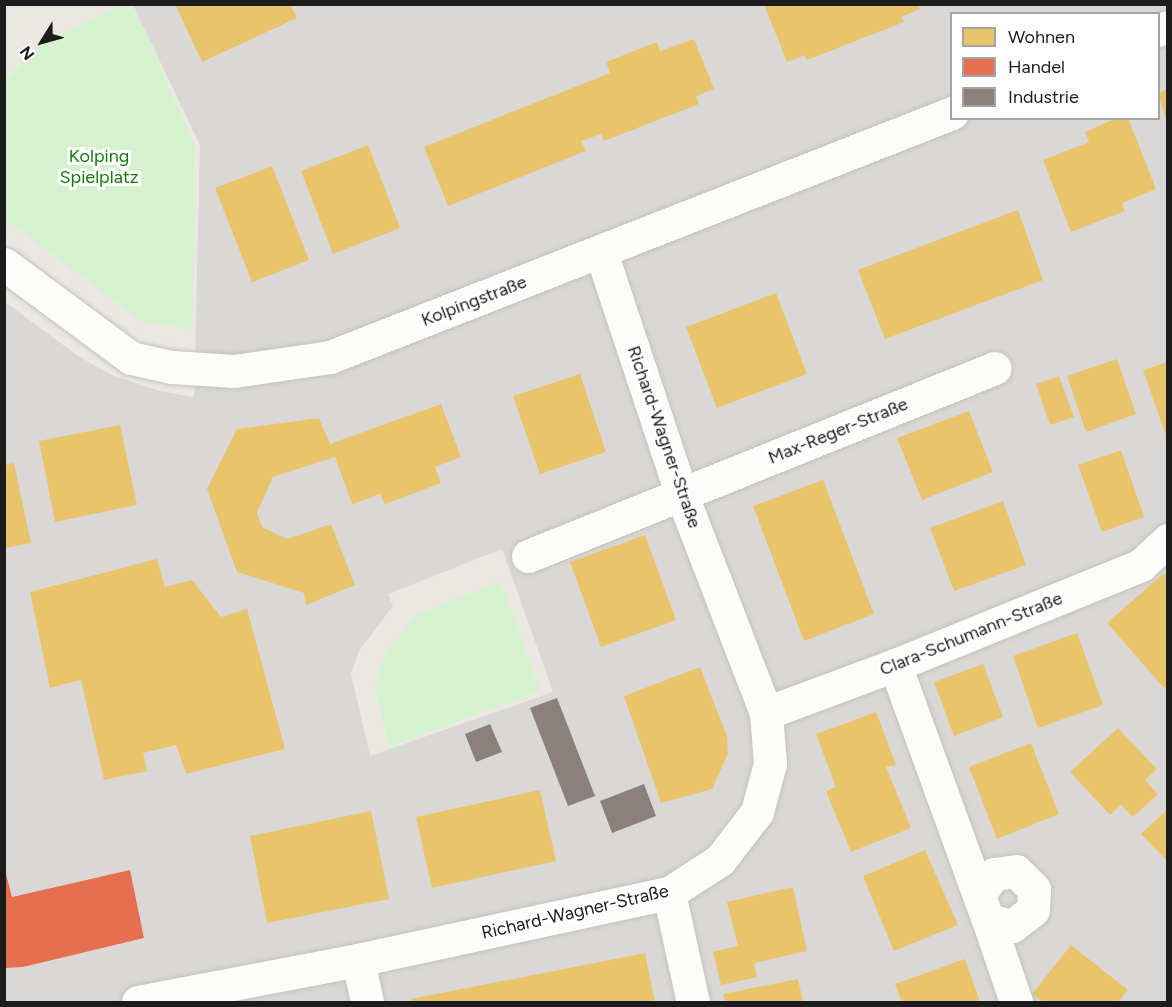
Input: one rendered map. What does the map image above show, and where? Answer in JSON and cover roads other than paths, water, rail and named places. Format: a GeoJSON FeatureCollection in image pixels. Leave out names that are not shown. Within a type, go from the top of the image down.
{"type":"FeatureCollection","features":[{"type":"Feature","properties":{"kind":"street","name":"Kolpingstraße"},"geometry":{"type":"LineString","coordinates":[[4,264],[131,358],[172,367],[234,372],[330,357],[950,113]]}},
{"type":"Feature","properties":{"kind":"street","name":"Richard-Wagner-Straße"},"geometry":{"type":"LineString","coordinates":[[138,1002],[358,960],[669,893],[720,860],[757,812],[770,764],[766,713],[681,493],[601,252]]}},
{"type":"Feature","properties":{"kind":"street","name":"Max-Reger-Straße"},"geometry":{"type":"LineString","coordinates":[[528,556],[995,368]]}},
{"type":"Feature","properties":{"kind":"street","name":"Clara-Schumann-Straße"},"geometry":{"type":"LineString","coordinates":[[766,713],[895,665],[1141,565],[1167,540]]}},
{"type":"Feature","properties":{"kind":"street"},"geometry":{"type":"LineString","coordinates":[[895,665],[984,907],[1016,1002]]}},
{"type":"Feature","properties":{"kind":"street"},"geometry":{"type":"LineString","coordinates":[[669,893],[693,1002]]}},
{"type":"Feature","properties":{"kind":"street"},"geometry":{"type":"LineString","coordinates":[[358,960],[367,1002]]}},
{"type":"Feature","properties":{"kind":"park label","name":"Kolping Spielplatz"},"geometry":{"type":"Point","coordinates":[99,167]}}]}
